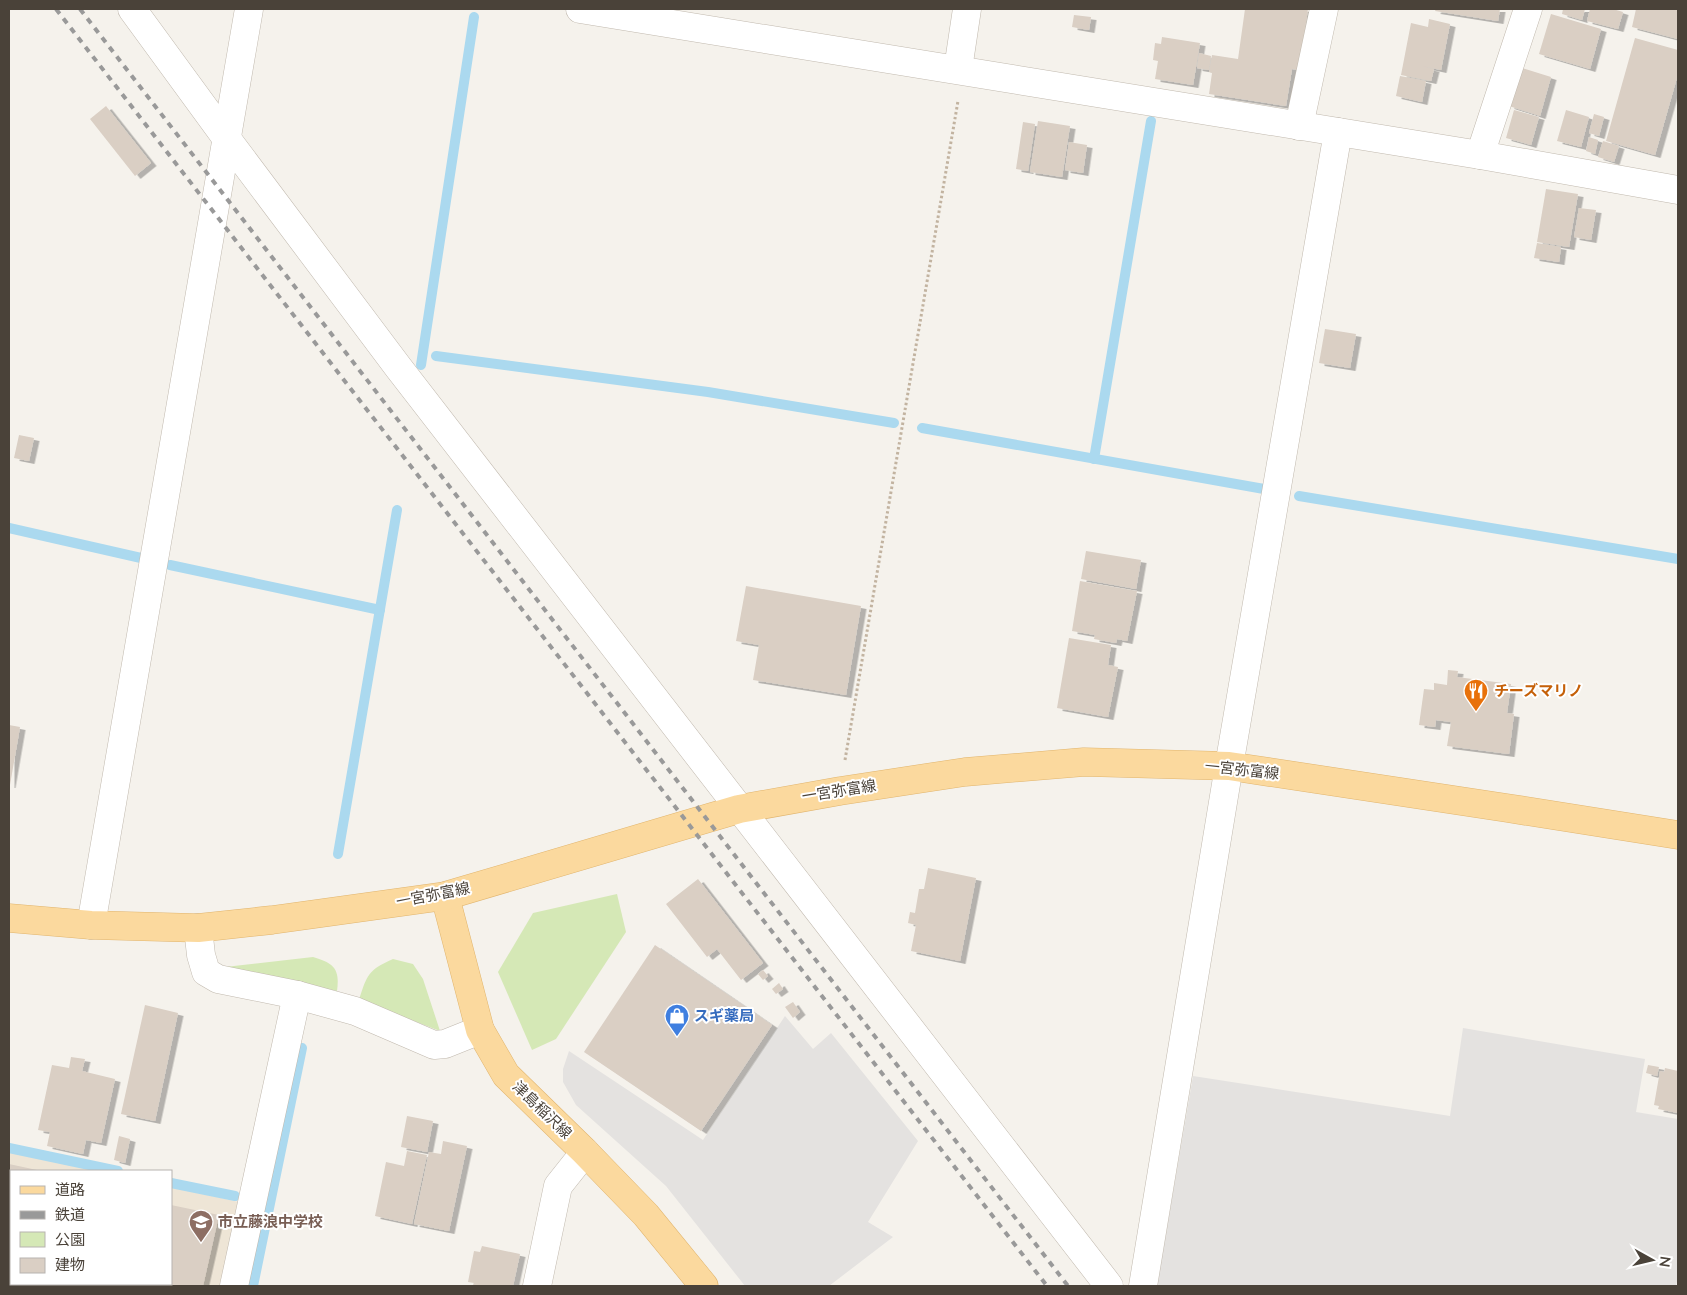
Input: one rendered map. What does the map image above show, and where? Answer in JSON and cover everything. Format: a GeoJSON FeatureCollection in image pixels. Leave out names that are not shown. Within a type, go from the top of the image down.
{"type":"FeatureCollection","features":[{"type":"Feature","properties":{"kind":"main road","name":"一宮弥富線"},"geometry":{"type":"LineString","coordinates":[[9,918],[91,925],[198,928],[272,920],[445,896],[739,809],[840,790],[965,772],[1084,762],[1229,766],[1497,806],[1678,836]]}},
{"type":"Feature","properties":{"kind":"main road","name":"津島稲沢線"},"geometry":{"type":"LineString","coordinates":[[445,896],[480,1030],[506,1075],[646,1215],[704,1286]]}},
{"type":"Feature","properties":{"kind":"street"},"geometry":{"type":"LineString","coordinates":[[132,9],[404,375],[1109,1286]]}},
{"type":"Feature","properties":{"kind":"street"},"geometry":{"type":"LineString","coordinates":[[91,925],[250,9]]}},
{"type":"Feature","properties":{"kind":"street"},"geometry":{"type":"LineString","coordinates":[[580,9],[1480,155],[1677,184]]}},
{"type":"Feature","properties":{"kind":"street"},"geometry":{"type":"LineString","coordinates":[[960,70],[967,9]]}},
{"type":"Feature","properties":{"kind":"street"},"geometry":{"type":"LineString","coordinates":[[1299,126],[1324,9]]}},
{"type":"Feature","properties":{"kind":"street"},"geometry":{"type":"LineString","coordinates":[[1480,155],[1528,9]]}},
{"type":"Feature","properties":{"kind":"street"},"geometry":{"type":"LineString","coordinates":[[1143,1286],[1229,766],[1338,132]]}},
{"type":"Feature","properties":{"kind":"street"},"geometry":{"type":"LineString","coordinates":[[198,928],[201,955],[206,972],[218,980],[297,995],[355,1011],[434,1044],[445,1044],[480,1030]]}},
{"type":"Feature","properties":{"kind":"street"},"geometry":{"type":"LineString","coordinates":[[234,1286],[297,995]]}},
{"type":"Feature","properties":{"kind":"street"},"geometry":{"type":"LineString","coordinates":[[537,1286],[558,1186],[585,1152]]}},
{"type":"Feature","properties":{"kind":"path"},"geometry":{"type":"LineString","coordinates":[[840,790],[960,70]]}},
{"type":"Feature","properties":{"kind":"shaded area"},"geometry":{"type":"Polygon","coordinates":[[[785,1016],[813,1049],[831,1033],[918,1141],[868,1222],[893,1237],[829,1286],[745,1286],[666,1186],[576,1105],[563,1082],[563,1069],[569,1051],[703,1140],[785,1016]]]}},
{"type":"Feature","properties":{"kind":"shaded area"},"geometry":{"type":"Polygon","coordinates":[[[1463,1028],[1645,1059],[1636,1112],[1678,1119],[1678,1276],[1676,1286],[1157,1286],[1193,1076],[1450,1116],[1463,1028]]]}},
{"type":"Feature","properties":{"kind":"shaded area","name":"市立藤浪中学校"},"geometry":{"type":"Polygon","coordinates":[[[9,1152],[93,1170],[10,1170],[10,1285],[172,1285],[172,1187],[239,1202],[221,1286],[9,1286],[9,1152]]]}},
{"type":"Feature","properties":{"kind":"green space"},"geometry":{"type":"Polygon","coordinates":[[[617,894],[626,932],[556,1039],[532,1050],[498,972],[533,913],[617,894]]]}},
{"type":"Feature","properties":{"kind":"green space"},"geometry":{"type":"Polygon","coordinates":[[[313,957],[326,962],[334,968],[338,983],[337,991],[225,967],[313,957]]]}},
{"type":"Feature","properties":{"kind":"green space"},"geometry":{"type":"Polygon","coordinates":[[[393,959],[413,964],[423,979],[440,1031],[359,1000],[364,985],[373,970],[393,959]]]}},
{"type":"Feature","properties":{"kind":"building"},"geometry":{"type":"Polygon","coordinates":[[[1245,9],[1308,9],[1299,70],[1292,69],[1286,106],[1209,94],[1212,73],[1209,72],[1212,55],[1238,59],[1245,9]]]}},
{"type":"Feature","properties":{"kind":"building"},"geometry":{"type":"Polygon","coordinates":[[[1436,9],[1500,9],[1498,21],[1435,11],[1436,9]]]}},
{"type":"Feature","properties":{"kind":"building"},"geometry":{"type":"Polygon","coordinates":[[[1563,9],[1585,9],[1582,20],[1562,14],[1563,9]]]}},
{"type":"Feature","properties":{"kind":"building"},"geometry":{"type":"Polygon","coordinates":[[[1590,9],[1613,9],[1623,12],[1618,29],[1587,21],[1590,9]]]}},
{"type":"Feature","properties":{"kind":"building"},"geometry":{"type":"Polygon","coordinates":[[[1636,9],[1678,9],[1678,39],[1632,27],[1636,9]]]}},
{"type":"Feature","properties":{"kind":"building"},"geometry":{"type":"Polygon","coordinates":[[[1551,14],[1601,29],[1590,69],[1539,54],[1551,14]]]}},
{"type":"Feature","properties":{"kind":"building"},"geometry":{"type":"Polygon","coordinates":[[[1074,15],[1091,17],[1089,30],[1072,27],[1074,15]]]}},
{"type":"Feature","properties":{"kind":"building"},"geometry":{"type":"Polygon","coordinates":[[[1429,19],[1450,24],[1441,70],[1422,66],[1434,69],[1431,81],[1401,75],[1411,23],[1428,27],[1429,19]]]}},
{"type":"Feature","properties":{"kind":"building"},"geometry":{"type":"Polygon","coordinates":[[[1162,37],[1200,43],[1193,85],[1155,79],[1158,61],[1153,60],[1155,43],[1161,44],[1162,37]]]}},
{"type":"Feature","properties":{"kind":"building"},"geometry":{"type":"Polygon","coordinates":[[[1635,38],[1678,50],[1678,74],[1655,155],[1606,141],[1635,38]]]}},
{"type":"Feature","properties":{"kind":"building"},"geometry":{"type":"Polygon","coordinates":[[[1199,53],[1211,56],[1209,70],[1197,68],[1199,53]]]}},
{"type":"Feature","properties":{"kind":"building"},"geometry":{"type":"Polygon","coordinates":[[[1519,67],[1551,77],[1540,116],[1509,106],[1519,67]]]}},
{"type":"Feature","properties":{"kind":"building"},"geometry":{"type":"Polygon","coordinates":[[[1400,76],[1426,81],[1422,102],[1396,96],[1400,76]]]}},
{"type":"Feature","properties":{"kind":"building"},"geometry":{"type":"Polygon","coordinates":[[[106,106],[151,163],[135,176],[90,119],[106,106]]]}},
{"type":"Feature","properties":{"kind":"building"},"geometry":{"type":"Polygon","coordinates":[[[1514,110],[1539,117],[1531,145],[1506,138],[1514,110]]]}},
{"type":"Feature","properties":{"kind":"building"},"geometry":{"type":"Polygon","coordinates":[[[1566,110],[1589,117],[1581,147],[1557,141],[1566,110]]]}},
{"type":"Feature","properties":{"kind":"building"},"geometry":{"type":"Polygon","coordinates":[[[1594,114],[1604,117],[1599,136],[1589,133],[1594,114]]]}},
{"type":"Feature","properties":{"kind":"building"},"geometry":{"type":"Polygon","coordinates":[[[1038,121],[1070,126],[1062,177],[1030,172],[1038,121]]]}},
{"type":"Feature","properties":{"kind":"building"},"geometry":{"type":"Polygon","coordinates":[[[1023,122],[1035,124],[1028,171],[1016,169],[1023,122]]]}},
{"type":"Feature","properties":{"kind":"building"},"geometry":{"type":"Polygon","coordinates":[[[1589,137],[1598,140],[1595,154],[1586,151],[1589,137]]]}},
{"type":"Feature","properties":{"kind":"building"},"geometry":{"type":"Polygon","coordinates":[[[1603,141],[1619,146],[1614,162],[1598,157],[1603,141]]]}},
{"type":"Feature","properties":{"kind":"building"},"geometry":{"type":"Polygon","coordinates":[[[1069,142],[1087,145],[1083,173],[1065,170],[1069,142]]]}},
{"type":"Feature","properties":{"kind":"building"},"geometry":{"type":"Polygon","coordinates":[[[1546,189],[1578,194],[1569,247],[1537,242],[1546,189]]]}},
{"type":"Feature","properties":{"kind":"building"},"geometry":{"type":"Polygon","coordinates":[[[1579,208],[1596,210],[1591,240],[1574,237],[1579,208]]]}},
{"type":"Feature","properties":{"kind":"building"},"geometry":{"type":"Polygon","coordinates":[[[1537,243],[1561,247],[1559,262],[1534,258],[1537,243]]]}},
{"type":"Feature","properties":{"kind":"building"},"geometry":{"type":"Polygon","coordinates":[[[1325,329],[1356,334],[1350,368],[1319,363],[1325,329]]]}},
{"type":"Feature","properties":{"kind":"building"},"geometry":{"type":"Polygon","coordinates":[[[19,435],[34,438],[29,461],[14,458],[19,435]]]}},
{"type":"Feature","properties":{"kind":"building"},"geometry":{"type":"Polygon","coordinates":[[[1086,551],[1141,560],[1136,589],[1081,579],[1086,551]]]}},
{"type":"Feature","properties":{"kind":"building"},"geometry":{"type":"Polygon","coordinates":[[[1080,581],[1137,591],[1127,641],[1117,639],[1116,643],[1094,639],[1095,635],[1072,631],[1080,581]]]}},
{"type":"Feature","properties":{"kind":"building"},"geometry":{"type":"Polygon","coordinates":[[[746,586],[861,606],[846,695],[753,680],[759,645],[736,641],[746,586]]]}},
{"type":"Feature","properties":{"kind":"building"},"geometry":{"type":"Polygon","coordinates":[[[1069,638],[1111,645],[1108,665],[1118,667],[1108,717],[1057,708],[1069,638]]]}},
{"type":"Feature","properties":{"kind":"building"},"geometry":{"type":"Polygon","coordinates":[[[1448,670],[1458,671],[1457,677],[1511,684],[1507,713],[1514,714],[1509,754],[1447,746],[1451,722],[1436,720],[1435,727],[1419,725],[1424,689],[1434,690],[1434,683],[1447,685],[1448,670]]]}},
{"type":"Feature","properties":{"kind":"building"},"geometry":{"type":"Polygon","coordinates":[[[9,725],[20,727],[10,785],[9,785],[9,725]]]}},
{"type":"Feature","properties":{"kind":"building"},"geometry":{"type":"Polygon","coordinates":[[[928,868],[976,878],[960,961],[911,951],[916,925],[908,923],[910,912],[915,913],[919,889],[924,889],[928,868]]]}},
{"type":"Feature","properties":{"kind":"building"},"geometry":{"type":"Polygon","coordinates":[[[698,879],[763,963],[741,980],[717,949],[707,957],[666,904],[698,879]]]}},
{"type":"Feature","properties":{"kind":"building"},"geometry":{"type":"Polygon","coordinates":[[[655,945],[772,1025],[701,1131],[584,1052],[655,945]]]}},
{"type":"Feature","properties":{"kind":"building"},"geometry":{"type":"Polygon","coordinates":[[[763,970],[768,976],[763,980],[758,974],[763,970]]]}},
{"type":"Feature","properties":{"kind":"building"},"geometry":{"type":"Polygon","coordinates":[[[779,983],[783,989],[776,994],[772,989],[779,983]]]}},
{"type":"Feature","properties":{"kind":"building"},"geometry":{"type":"Polygon","coordinates":[[[793,1002],[800,1012],[793,1018],[785,1007],[793,1002]]]}},
{"type":"Feature","properties":{"kind":"building"},"geometry":{"type":"Polygon","coordinates":[[[145,1005],[178,1013],[155,1121],[121,1114],[145,1005]]]}},
{"type":"Feature","properties":{"kind":"building"},"geometry":{"type":"Polygon","coordinates":[[[71,1057],[85,1059],[82,1071],[115,1079],[101,1143],[86,1140],[83,1154],[47,1146],[50,1132],[38,1130],[52,1065],[69,1068],[71,1057]]]}},
{"type":"Feature","properties":{"kind":"building"},"geometry":{"type":"Polygon","coordinates":[[[1648,1065],[1659,1067],[1657,1076],[1646,1073],[1648,1065]]]}},
{"type":"Feature","properties":{"kind":"building"},"geometry":{"type":"Polygon","coordinates":[[[1665,1068],[1678,1071],[1678,1113],[1658,1109],[1659,1106],[1654,1105],[1660,1071],[1664,1072],[1665,1068]]]}},
{"type":"Feature","properties":{"kind":"building"},"geometry":{"type":"Polygon","coordinates":[[[407,1116],[433,1121],[427,1152],[401,1147],[407,1116]]]}},
{"type":"Feature","properties":{"kind":"building"},"geometry":{"type":"Polygon","coordinates":[[[119,1136],[130,1139],[125,1163],[114,1160],[119,1136]]]}},
{"type":"Feature","properties":{"kind":"building"},"geometry":{"type":"Polygon","coordinates":[[[443,1141],[467,1146],[449,1231],[414,1224],[429,1152],[441,1154],[443,1141]]]}},
{"type":"Feature","properties":{"kind":"building"},"geometry":{"type":"Polygon","coordinates":[[[407,1151],[427,1155],[412,1224],[375,1216],[386,1162],[404,1166],[407,1151]]]}},
{"type":"Feature","properties":{"kind":"building"},"geometry":{"type":"Polygon","coordinates":[[[9,1164],[37,1170],[10,1170],[10,1285],[68,1285],[9,1286],[9,1164]]]}},
{"type":"Feature","properties":{"kind":"building"},"geometry":{"type":"Polygon","coordinates":[[[172,1205],[219,1215],[203,1286],[112,1286],[172,1285],[172,1205]]]}},
{"type":"Feature","properties":{"kind":"building"},"geometry":{"type":"Polygon","coordinates":[[[482,1246],[520,1254],[513,1286],[473,1286],[474,1283],[468,1282],[474,1251],[480,1252],[482,1246]]]}},
{"type":"Feature","properties":{"kind":"waterway"},"geometry":{"type":"LineString","coordinates":[[421,365],[474,17]]}},
{"type":"Feature","properties":{"kind":"waterway"},"geometry":{"type":"LineString","coordinates":[[1094,459],[1151,121]]}},
{"type":"Feature","properties":{"kind":"waterway"},"geometry":{"type":"LineString","coordinates":[[436,356],[708,392],[894,423]]}},
{"type":"Feature","properties":{"kind":"waterway"},"geometry":{"type":"LineString","coordinates":[[922,428],[1264,489]]}},
{"type":"Feature","properties":{"kind":"waterway"},"geometry":{"type":"LineString","coordinates":[[1299,496],[1678,559]]}},
{"type":"Feature","properties":{"kind":"waterway"},"geometry":{"type":"LineString","coordinates":[[338,854],[397,510]]}},
{"type":"Feature","properties":{"kind":"waterway"},"geometry":{"type":"LineString","coordinates":[[9,528],[141,558]]}},
{"type":"Feature","properties":{"kind":"waterway"},"geometry":{"type":"LineString","coordinates":[[170,565],[380,610]]}},
{"type":"Feature","properties":{"kind":"waterway"},"geometry":{"type":"LineString","coordinates":[[253,1286],[302,1048]]}},
{"type":"Feature","properties":{"kind":"waterway"},"geometry":{"type":"LineString","coordinates":[[9,1148],[113,1170]]}},
{"type":"Feature","properties":{"kind":"waterway"},"geometry":{"type":"LineString","coordinates":[[172,1183],[235,1196]]}},
{"type":"Feature","properties":{"kind":"railway"},"geometry":{"type":"LineString","coordinates":[[56,9],[1047,1286]]}},
{"type":"Feature","properties":{"kind":"railway"},"geometry":{"type":"LineString","coordinates":[[80,9],[1068,1286]]}},
{"type":"Feature","properties":{"kind":"place","name":"チーズマリノ"},"geometry":{"type":"Point","coordinates":[1476,712]}},
{"type":"Feature","properties":{"kind":"place","name":"スギ薬局"},"geometry":{"type":"Point","coordinates":[677,1037]}},
{"type":"Feature","properties":{"kind":"place","name":"市立藤浪中学校"},"geometry":{"type":"Point","coordinates":[201,1243]}}]}
